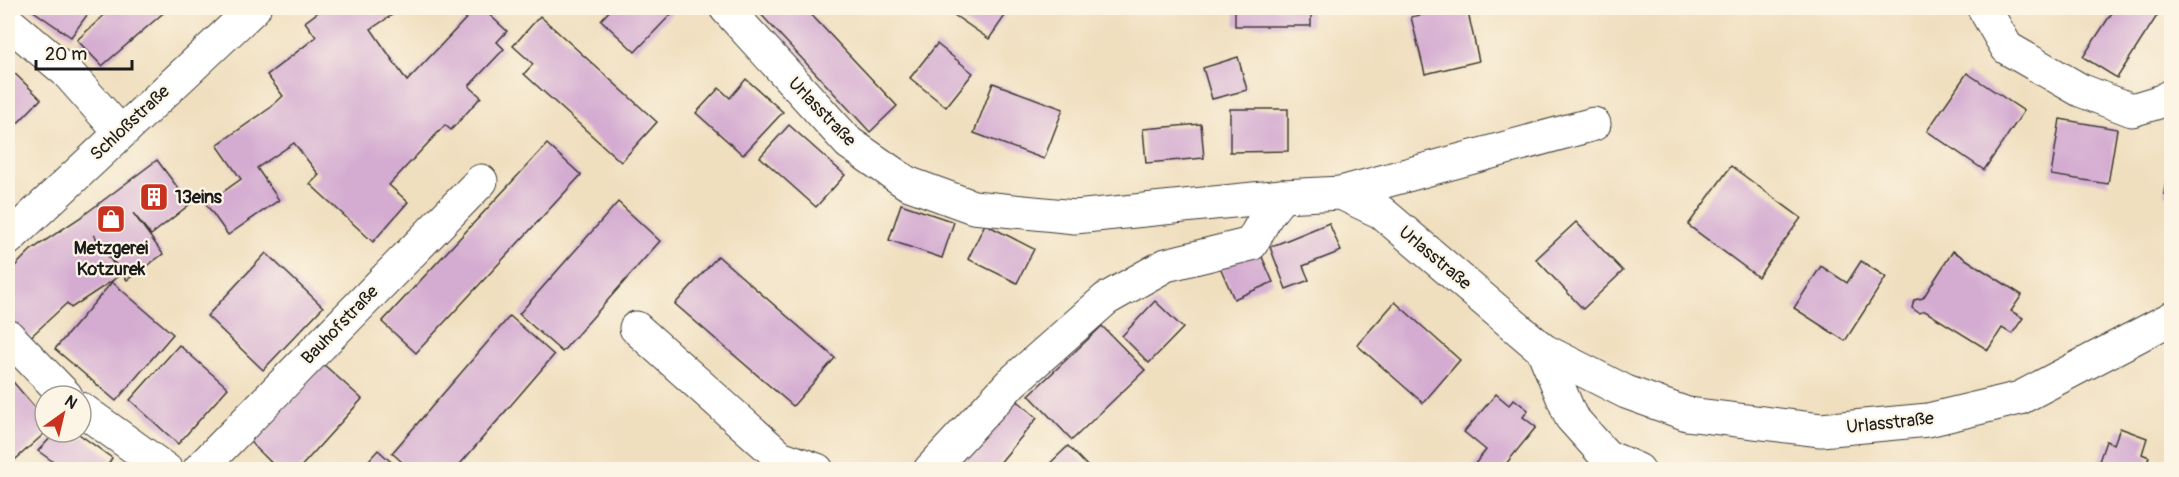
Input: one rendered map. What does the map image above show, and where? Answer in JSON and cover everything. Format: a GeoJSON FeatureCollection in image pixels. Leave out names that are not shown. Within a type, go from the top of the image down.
{"type":"FeatureCollection","features":[{"type":"Feature","properties":{"kind":"street"},"geometry":{"type":"LineString","coordinates":[[8,14],[13,8]]}},
{"type":"Feature","properties":{"kind":"street","name":"Schloßstraße"},"geometry":{"type":"LineString","coordinates":[[8,239],[254,8]]}},
{"type":"Feature","properties":{"kind":"street","name":"Urlasstraße"},"geometry":{"type":"LineString","coordinates":[[726,8],[849,143],[907,183],[973,207],[1075,217],[1282,196],[1341,194],[1381,212],[1543,350],[1626,392],[1687,414],[1821,430],[1928,420],[2020,398],[2172,318]]}},
{"type":"Feature","properties":{"kind":"street"},"geometry":{"type":"LineString","coordinates":[[1984,8],[2007,48],[2080,90],[2132,110],[2162,101],[2172,95]]}},
{"type":"Feature","properties":{"kind":"street"},"geometry":{"type":"LineString","coordinates":[[8,22],[67,72],[120,132]]}},
{"type":"Feature","properties":{"kind":"street"},"geometry":{"type":"LineString","coordinates":[[1341,194],[1594,124]]}},
{"type":"Feature","properties":{"kind":"street","name":"Bauhofstraße"},"geometry":{"type":"LineString","coordinates":[[199,470],[480,181]]}},
{"type":"Feature","properties":{"kind":"street"},"geometry":{"type":"LineString","coordinates":[[930,470],[1011,383],[1106,299],[1166,265],[1251,243],[1267,215],[1282,196]]}},
{"type":"Feature","properties":{"kind":"street"},"geometry":{"type":"LineString","coordinates":[[636,328],[780,458],[817,470]]}},
{"type":"Feature","properties":{"kind":"street"},"geometry":{"type":"LineString","coordinates":[[8,336],[54,384]]}},
{"type":"Feature","properties":{"kind":"street"},"geometry":{"type":"LineString","coordinates":[[1543,350],[1571,417],[1606,456],[1638,470]]}},
{"type":"Feature","properties":{"kind":"street"},"geometry":{"type":"LineString","coordinates":[[93,418],[166,470]]}},
{"type":"Feature","properties":{"kind":"building"},"geometry":{"type":"Polygon","coordinates":[[[29,8],[86,8],[90,11],[71,37],[29,8]]]}},
{"type":"Feature","properties":{"kind":"building"},"geometry":{"type":"Polygon","coordinates":[[[112,8],[169,8],[102,66],[77,40],[112,8]]]}},
{"type":"Feature","properties":{"kind":"building"},"geometry":{"type":"Polygon","coordinates":[[[324,8],[392,8],[395,13],[371,29],[407,81],[476,8],[482,8],[507,31],[497,42],[504,49],[469,86],[481,97],[451,130],[445,125],[389,185],[408,202],[373,242],[310,184],[319,175],[294,143],[257,168],[279,200],[228,235],[206,204],[241,179],[217,145],[270,108],[283,96],[267,75],[316,37],[305,22],[324,8]]]}},
{"type":"Feature","properties":{"kind":"building"},"geometry":{"type":"Polygon","coordinates":[[[612,8],[677,8],[635,52],[601,20],[612,8]]]}},
{"type":"Feature","properties":{"kind":"building"},"geometry":{"type":"Polygon","coordinates":[[[755,8],[805,8],[897,106],[870,132],[755,8]]]}},
{"type":"Feature","properties":{"kind":"building"},"geometry":{"type":"Polygon","coordinates":[[[944,8],[1006,8],[1009,10],[989,39],[944,8]]]}},
{"type":"Feature","properties":{"kind":"building"},"geometry":{"type":"Polygon","coordinates":[[[1235,8],[1311,8],[1311,26],[1235,26],[1235,8]]]}},
{"type":"Feature","properties":{"kind":"building"},"geometry":{"type":"Polygon","coordinates":[[[1451,8],[1467,8],[1479,61],[1425,74],[1411,17],[1451,8]]]}},
{"type":"Feature","properties":{"kind":"building"},"geometry":{"type":"Polygon","coordinates":[[[2115,8],[2162,8],[2117,78],[2083,57],[2115,8]]]}},
{"type":"Feature","properties":{"kind":"building"},"geometry":{"type":"Polygon","coordinates":[[[540,16],[657,122],[621,162],[524,74],[533,64],[513,46],[540,16]]]}},
{"type":"Feature","properties":{"kind":"building"},"geometry":{"type":"Polygon","coordinates":[[[937,44],[973,73],[946,107],[910,78],[937,44]]]}},
{"type":"Feature","properties":{"kind":"building"},"geometry":{"type":"Polygon","coordinates":[[[1238,57],[1247,90],[1212,99],[1203,68],[1238,57]]]}},
{"type":"Feature","properties":{"kind":"building"},"geometry":{"type":"Polygon","coordinates":[[[8,67],[41,99],[12,129],[8,124],[8,67]]]}},
{"type":"Feature","properties":{"kind":"building"},"geometry":{"type":"Polygon","coordinates":[[[1967,73],[2024,111],[1984,170],[1927,131],[1967,73]]]}},
{"type":"Feature","properties":{"kind":"building"},"geometry":{"type":"Polygon","coordinates":[[[746,79],[783,112],[743,155],[696,113],[719,88],[730,98],[746,79]]]}},
{"type":"Feature","properties":{"kind":"building"},"geometry":{"type":"Polygon","coordinates":[[[993,83],[1063,109],[1044,159],[974,133],[993,83]]]}},
{"type":"Feature","properties":{"kind":"building"},"geometry":{"type":"Polygon","coordinates":[[[1230,109],[1288,109],[1288,151],[1230,152],[1230,109]]]}},
{"type":"Feature","properties":{"kind":"building"},"geometry":{"type":"Polygon","coordinates":[[[2060,119],[2117,129],[2108,184],[2051,175],[2060,119]]]}},
{"type":"Feature","properties":{"kind":"building"},"geometry":{"type":"Polygon","coordinates":[[[1201,124],[1204,158],[1146,163],[1143,129],[1201,124]]]}},
{"type":"Feature","properties":{"kind":"building"},"geometry":{"type":"Polygon","coordinates":[[[789,125],[845,175],[816,207],[760,157],[789,125]]]}},
{"type":"Feature","properties":{"kind":"building"},"geometry":{"type":"Polygon","coordinates":[[[547,144],[581,175],[416,353],[382,322],[547,144]]]}},
{"type":"Feature","properties":{"kind":"building"},"geometry":{"type":"Polygon","coordinates":[[[2170,157],[2172,157],[2172,195],[2164,194],[2170,157]]]}},
{"type":"Feature","properties":{"kind":"building"},"geometry":{"type":"Polygon","coordinates":[[[157,160],[190,204],[151,235],[133,213],[163,254],[127,280],[94,235],[121,275],[71,308],[67,303],[23,344],[8,324],[8,273],[31,250],[81,217],[157,160]]]}},
{"type":"Feature","properties":{"kind":"building"},"geometry":{"type":"Polygon","coordinates":[[[1731,166],[1801,218],[1758,277],[1688,225],[1731,166]]]}},
{"type":"Feature","properties":{"kind":"building"},"geometry":{"type":"Polygon","coordinates":[[[618,202],[660,241],[562,352],[519,314],[618,202]]]}},
{"type":"Feature","properties":{"kind":"building"},"geometry":{"type":"Polygon","coordinates":[[[901,204],[954,222],[942,258],[889,240],[901,204]]]}},
{"type":"Feature","properties":{"kind":"building"},"geometry":{"type":"Polygon","coordinates":[[[1576,222],[1623,271],[1583,309],[1536,259],[1576,222]]]}},
{"type":"Feature","properties":{"kind":"building"},"geometry":{"type":"Polygon","coordinates":[[[1329,223],[1341,251],[1303,266],[1309,280],[1286,289],[1270,247],[1329,223]]]}},
{"type":"Feature","properties":{"kind":"building"},"geometry":{"type":"Polygon","coordinates":[[[985,224],[1034,249],[1017,283],[968,259],[985,224]]]}},
{"type":"Feature","properties":{"kind":"building"},"geometry":{"type":"Polygon","coordinates":[[[1259,250],[1273,282],[1234,299],[1220,267],[1259,250]]]}},
{"type":"Feature","properties":{"kind":"building"},"geometry":{"type":"Polygon","coordinates":[[[1953,251],[2022,295],[2011,311],[2023,318],[2012,334],[2002,328],[1988,350],[1925,311],[1919,313],[1912,308],[1914,300],[1923,298],[1953,251]]]}},
{"type":"Feature","properties":{"kind":"building"},"geometry":{"type":"Polygon","coordinates":[[[266,253],[323,307],[263,370],[207,316],[266,253]]]}},
{"type":"Feature","properties":{"kind":"building"},"geometry":{"type":"Polygon","coordinates":[[[718,256],[835,358],[793,406],[675,304],[718,256]]]}},
{"type":"Feature","properties":{"kind":"building"},"geometry":{"type":"Polygon","coordinates":[[[1861,261],[1886,277],[1845,341],[1794,308],[1821,266],[1847,283],[1861,261]]]}},
{"type":"Feature","properties":{"kind":"building"},"geometry":{"type":"Polygon","coordinates":[[[112,282],[173,334],[116,401],[55,349],[112,282]]]}},
{"type":"Feature","properties":{"kind":"building"},"geometry":{"type":"Polygon","coordinates":[[[1155,301],[1183,328],[1149,363],[1122,336],[1155,301]]]}},
{"type":"Feature","properties":{"kind":"building"},"geometry":{"type":"Polygon","coordinates":[[[1395,302],[1460,360],[1423,403],[1357,345],[1395,302]]]}},
{"type":"Feature","properties":{"kind":"building"},"geometry":{"type":"Polygon","coordinates":[[[510,316],[554,355],[455,470],[411,470],[392,453],[510,316]]]}},
{"type":"Feature","properties":{"kind":"building"},"geometry":{"type":"Polygon","coordinates":[[[1102,326],[1145,370],[1072,440],[1029,395],[1102,326]]]}},
{"type":"Feature","properties":{"kind":"building"},"geometry":{"type":"Polygon","coordinates":[[[179,345],[228,388],[178,444],[130,400],[179,345]]]}},
{"type":"Feature","properties":{"kind":"building"},"geometry":{"type":"Polygon","coordinates":[[[322,363],[362,399],[298,470],[279,470],[250,442],[322,363]]]}},
{"type":"Feature","properties":{"kind":"building"},"geometry":{"type":"Polygon","coordinates":[[[8,376],[33,405],[33,444],[8,466],[8,376]]]}},
{"type":"Feature","properties":{"kind":"building"},"geometry":{"type":"Polygon","coordinates":[[[1496,394],[1509,405],[1514,399],[1528,410],[1523,417],[1536,427],[1501,470],[1470,470],[1486,450],[1464,432],[1496,394]]]}},
{"type":"Feature","properties":{"kind":"building"},"geometry":{"type":"Polygon","coordinates":[[[1011,395],[1037,418],[994,470],[949,470],[1011,395]]]}},
{"type":"Feature","properties":{"kind":"building"},"geometry":{"type":"Polygon","coordinates":[[[2120,428],[2147,438],[2142,454],[2149,457],[2144,470],[2096,470],[2106,441],[2114,444],[2120,428]]]}},
{"type":"Feature","properties":{"kind":"building"},"geometry":{"type":"Polygon","coordinates":[[[45,444],[93,444],[112,458],[105,470],[65,470],[38,451],[45,444]]]}},
{"type":"Feature","properties":{"kind":"building"},"geometry":{"type":"Polygon","coordinates":[[[1068,446],[1091,470],[1043,470],[1068,446]]]}},
{"type":"Feature","properties":{"kind":"building"},"geometry":{"type":"Polygon","coordinates":[[[378,450],[400,470],[360,470],[378,450]]]}},
{"type":"Feature","properties":{"kind":"place","name":"13eins"},"geometry":{"type":"Point","coordinates":[154,197]}},
{"type":"Feature","properties":{"kind":"place","name":"Metzgerei Kotzurek"},"geometry":{"type":"Point","coordinates":[111,219]}}]}
